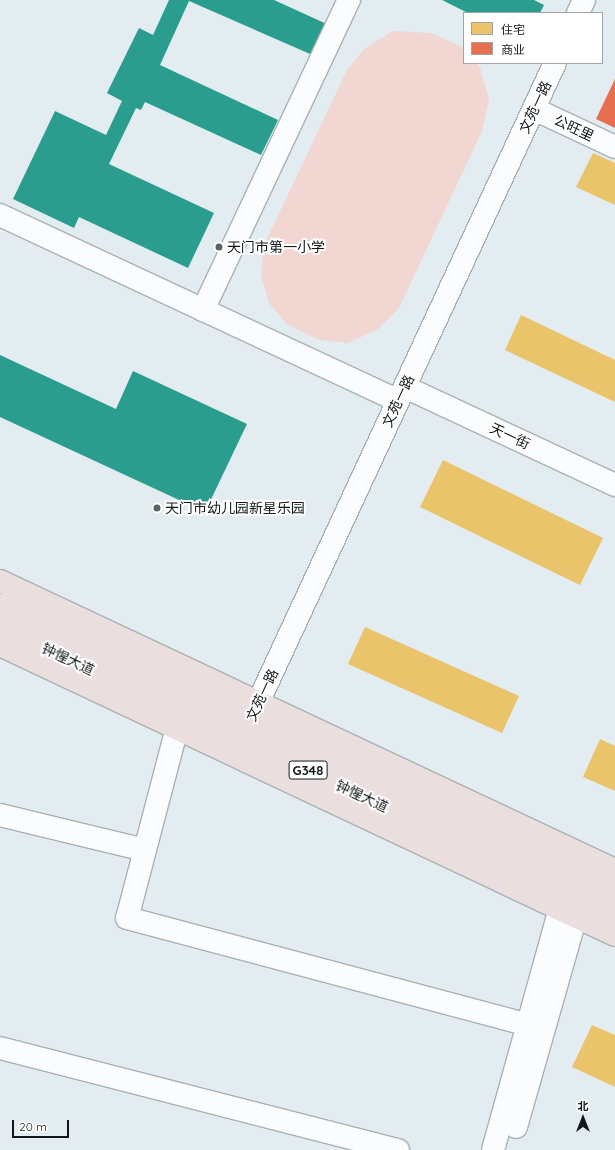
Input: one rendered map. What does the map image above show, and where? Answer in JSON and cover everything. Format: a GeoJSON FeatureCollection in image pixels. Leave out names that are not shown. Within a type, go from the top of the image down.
{"type":"FeatureCollection","features":[{"type":"Feature","properties":{"kind":"highway"},"geometry":{"type":"LineString","coordinates":[[0,581],[250,721],[615,870]]}},
{"type":"Feature","properties":{"kind":"highway","name":"钟惺大道"},"geometry":{"type":"LineString","coordinates":[[0,605],[615,892]]}},
{"type":"Feature","properties":{"kind":"highway","name":"钟惺大道"},"geometry":{"type":"LineString","coordinates":[[0,627],[250,721],[615,914]]}},
{"type":"Feature","properties":{"kind":"highway"},"geometry":{"type":"LineString","coordinates":[[0,645],[615,935]]}},
{"type":"Feature","properties":{"kind":"street"},"geometry":{"type":"LineString","coordinates":[[203,310],[349,0]]}},
{"type":"Feature","properties":{"kind":"street"},"geometry":{"type":"LineString","coordinates":[[578,12],[584,0]]}},
{"type":"Feature","properties":{"kind":"street","name":"文苑一路"},"geometry":{"type":"LineString","coordinates":[[250,721],[555,64]]}},
{"type":"Feature","properties":{"kind":"street","name":"公旺里"},"geometry":{"type":"LineString","coordinates":[[534,109],[615,147]]}},
{"type":"Feature","properties":{"kind":"street","name":"天一街"},"geometry":{"type":"LineString","coordinates":[[0,215],[203,310],[615,485]]}},
{"type":"Feature","properties":{"kind":"street"},"geometry":{"type":"LineString","coordinates":[[177,728],[127,918],[528,1025]]}},
{"type":"Feature","properties":{"kind":"street"},"geometry":{"type":"LineString","coordinates":[[0,815],[145,850]]}},
{"type":"Feature","properties":{"kind":"street"},"geometry":{"type":"LineString","coordinates":[[493,1150],[528,1025],[568,913]]}},
{"type":"Feature","properties":{"kind":"street"},"geometry":{"type":"LineString","coordinates":[[510,1150],[568,913]]}},
{"type":"Feature","properties":{"kind":"street"},"geometry":{"type":"LineString","coordinates":[[0,1048],[398,1150]]}},
{"type":"Feature","properties":{"kind":"shaded area"},"geometry":{"type":"Polygon","coordinates":[[[393,31],[431,33],[462,47],[463,64],[477,64],[480,68],[489,99],[482,131],[399,308],[378,329],[348,343],[319,340],[287,324],[269,303],[261,275],[264,245],[347,70],[364,49],[393,31]]]}},
{"type":"Feature","properties":{"kind":"building: 住宅"},"geometry":{"type":"Polygon","coordinates":[[[593,153],[615,163],[615,205],[576,187],[593,153]]]}},
{"type":"Feature","properties":{"kind":"building: 住宅"},"geometry":{"type":"Polygon","coordinates":[[[521,315],[615,360],[615,402],[505,350],[521,315]]]}},
{"type":"Feature","properties":{"kind":"building: 住宅"},"geometry":{"type":"Polygon","coordinates":[[[443,460],[603,538],[580,585],[420,507],[443,460]]]}},
{"type":"Feature","properties":{"kind":"building: 住宅"},"geometry":{"type":"Polygon","coordinates":[[[365,627],[519,696],[502,733],[348,664],[365,627]]]}},
{"type":"Feature","properties":{"kind":"building: 住宅"},"geometry":{"type":"Polygon","coordinates":[[[600,739],[615,746],[615,791],[583,777],[600,739]]]}},
{"type":"Feature","properties":{"kind":"building: 住宅"},"geometry":{"type":"Polygon","coordinates":[[[592,1025],[615,1035],[615,1087],[572,1067],[592,1025]]]}},
{"type":"Feature","properties":{"kind":"building: 商业"},"geometry":{"type":"Polygon","coordinates":[[[615,79],[615,128],[596,119],[615,79]]]}},
{"type":"Feature","properties":{"kind":"building: 学校"},"geometry":{"type":"Polygon","coordinates":[[[169,0],[274,0],[331,26],[317,57],[189,1],[160,65],[278,120],[261,155],[145,102],[141,110],[136,108],[109,164],[214,213],[188,268],[79,217],[74,228],[13,199],[55,111],[106,135],[122,101],[107,93],[139,28],[153,35],[169,0]]]}},
{"type":"Feature","properties":{"kind":"building: 学校"},"geometry":{"type":"Polygon","coordinates":[[[442,0],[534,0],[544,5],[540,12],[466,12],[442,0]]]}},
{"type":"Feature","properties":{"kind":"building: 学校"},"geometry":{"type":"Polygon","coordinates":[[[0,355],[116,409],[133,371],[247,424],[205,512],[0,417],[0,355]]]}},
{"type":"Feature","properties":{"kind":"place","name":"天门市第一小学"},"geometry":{"type":"Point","coordinates":[219,247]}},
{"type":"Feature","properties":{"kind":"place","name":"天门市幼儿园新星乐园"},"geometry":{"type":"Point","coordinates":[157,508]}}]}
